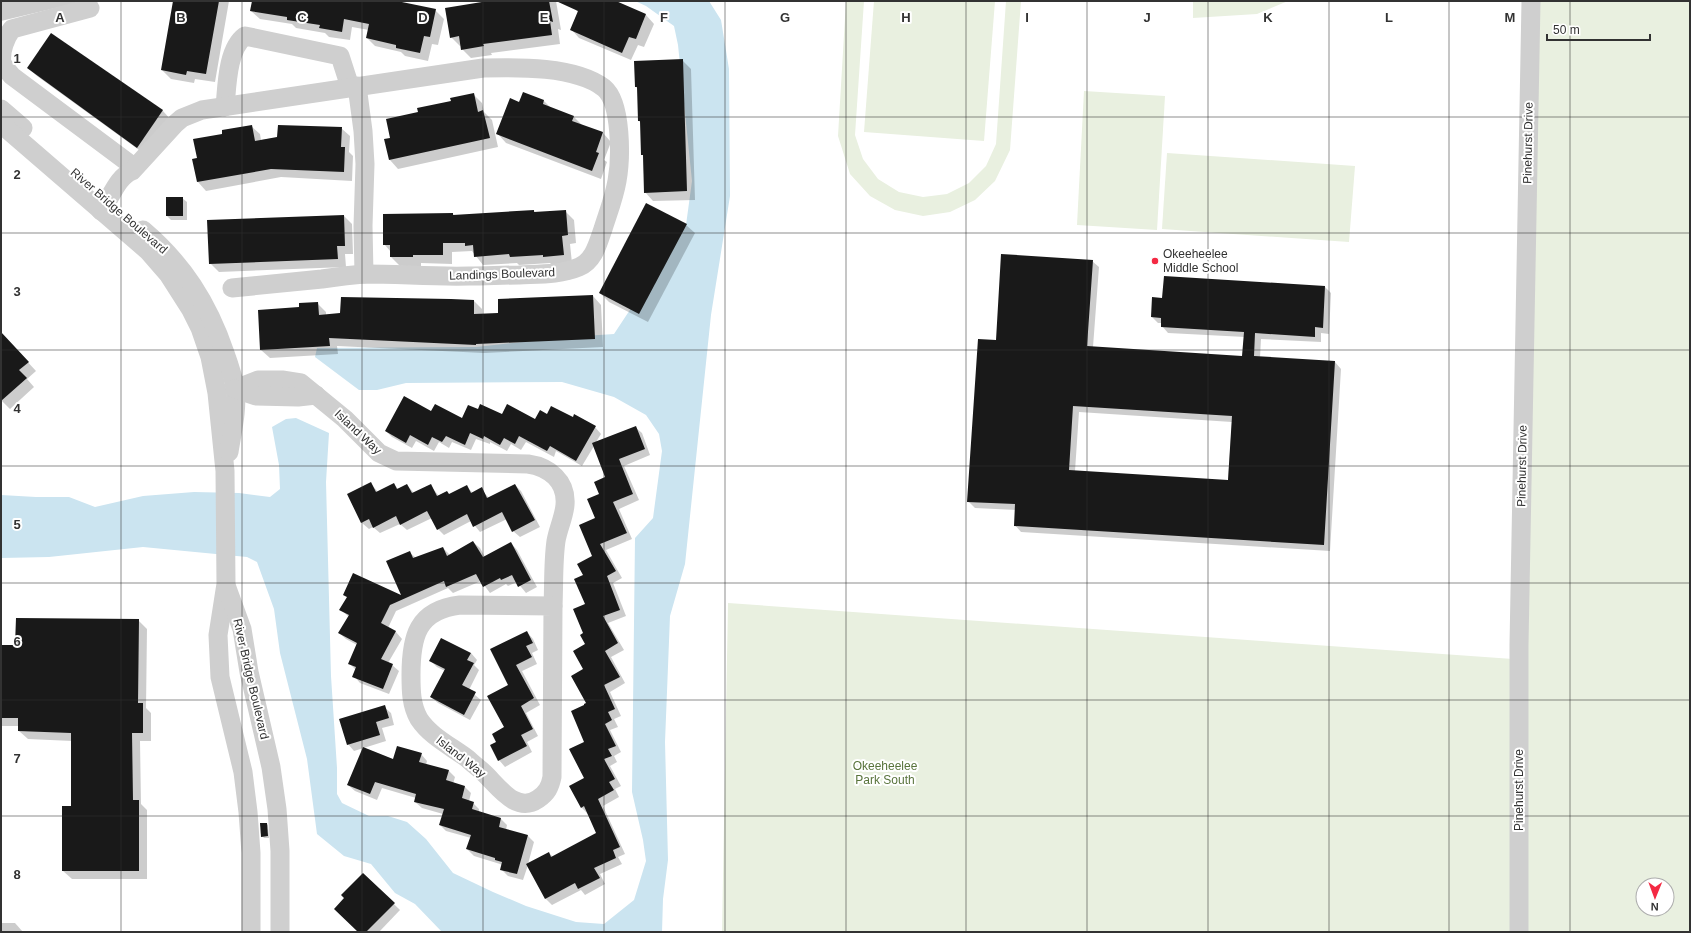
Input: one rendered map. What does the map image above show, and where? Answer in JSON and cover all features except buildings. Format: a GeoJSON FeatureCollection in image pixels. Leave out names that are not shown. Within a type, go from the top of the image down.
{"type":"FeatureCollection","features":[{"type":"Feature","properties":{"kind":"street","name":"Pinehurst Drive"},"geometry":{"type":"LineString","coordinates":[[1519,932],[1519,645],[1530,1]]}},
{"type":"Feature","properties":{"kind":"street"},"geometry":{"type":"LineString","coordinates":[[90,8],[12,29],[5,37],[2,51],[2,62],[12,76],[133,169],[134,180],[108,209]]}},
{"type":"Feature","properties":{"kind":"street"},"geometry":{"type":"LineString","coordinates":[[225,107],[232,55],[242,38],[245,36],[340,56],[354,87],[363,131],[365,164],[363,226],[364,274]]}},
{"type":"Feature","properties":{"kind":"street","name":"Landings Boulevard"},"geometry":{"type":"LineString","coordinates":[[133,169],[182,118],[202,110],[354,87],[483,68],[518,67],[552,70],[575,75],[596,83],[605,89],[611,97],[615,107],[619,157],[617,180],[612,204],[594,252],[589,260],[581,267],[551,274],[484,276],[364,274],[232,288]]}},
{"type":"Feature","properties":{"kind":"street","name":"River Bridge Boulevard"},"geometry":{"type":"LineString","coordinates":[[1,109],[108,209],[168,274],[184,297],[200,328],[210,357],[217,393],[225,471],[226,584],[218,634],[220,677],[239,759],[246,799],[250,832],[251,931],[280,930],[280,851],[277,809],[242,630],[226,584]]}},
{"type":"Feature","properties":{"kind":"street","name":"River Bridge Boulevard"},"geometry":{"type":"LineString","coordinates":[[1,124],[108,209],[162,247],[197,292],[217,331],[235,389],[234,422],[225,471]]}},
{"type":"Feature","properties":{"kind":"street","name":"Island Way"},"geometry":{"type":"LineString","coordinates":[[235,389],[256,396],[298,397],[316,395],[345,419],[379,453],[396,461],[538,465],[547,469],[557,478],[565,496],[565,506],[556,539],[554,562],[552,777],[550,787],[544,796],[525,804],[515,802],[506,796],[484,773],[433,735],[425,727],[418,717],[412,697],[412,644],[415,635],[426,620],[442,609],[451,606],[553,606]]}},
{"type":"Feature","properties":{"kind":"street","name":"River Bridge Boulevard"},"geometry":{"type":"LineString","coordinates":[[239,759],[267,752]]}},
{"type":"Feature","properties":{"kind":"green space"},"geometry":{"type":"Polygon","coordinates":[[[846,1],[864,1],[855,135],[863,159],[878,179],[899,192],[923,197],[947,194],[969,183],[986,166],[996,144],[1006,1],[1021,1],[1010,150],[995,181],[975,200],[950,212],[923,216],[895,210],[870,196],[850,174],[838,136],[846,1]]]}},
{"type":"Feature","properties":{"kind":"green space"},"geometry":{"type":"Polygon","coordinates":[[[874,1],[995,1],[984,141],[864,132],[874,1]]]}},
{"type":"Feature","properties":{"kind":"green space"},"geometry":{"type":"Polygon","coordinates":[[[1193,1],[1288,1],[1257,14],[1193,18],[1193,1]]]}},
{"type":"Feature","properties":{"kind":"green space","name":"Okeeheelee Park South"},"geometry":{"type":"Polygon","coordinates":[[[1526,1],[1690,1],[1690,932],[722,932],[728,603],[1513,659],[1526,1]]]}},
{"type":"Feature","properties":{"kind":"green space"},"geometry":{"type":"Polygon","coordinates":[[[1084,91],[1165,96],[1157,230],[1077,225],[1084,91]]]}},
{"type":"Feature","properties":{"kind":"green space"},"geometry":{"type":"Polygon","coordinates":[[[1167,153],[1355,166],[1349,242],[1162,229],[1167,153]]]}},
{"type":"Feature","properties":{"kind":"water"},"geometry":{"type":"Polygon","coordinates":[[[635,1],[709,1],[721,20],[729,69],[730,196],[711,315],[685,564],[670,616],[665,742],[668,860],[663,899],[662,932],[442,932],[415,904],[395,893],[371,864],[344,856],[317,834],[307,759],[280,653],[274,609],[257,562],[247,557],[143,547],[49,557],[1,558],[1,495],[69,497],[95,507],[143,496],[194,492],[239,493],[270,497],[280,489],[279,465],[272,427],[286,419],[296,418],[329,433],[326,482],[331,676],[337,768],[337,794],[342,803],[369,816],[388,816],[407,822],[426,839],[453,873],[493,892],[526,906],[576,922],[604,924],[634,900],[646,861],[643,840],[632,792],[635,538],[653,518],[662,451],[659,434],[646,415],[614,397],[562,382],[406,383],[377,390],[359,390],[315,357],[317,348],[476,347],[569,337],[614,334],[686,225],[692,181],[678,45],[674,26],[646,6],[635,1]]]}},
{"type":"Feature","properties":{"kind":"place","name":"Okeeheelee Middle School"},"geometry":{"type":"Point","coordinates":[1155,261]}}]}
